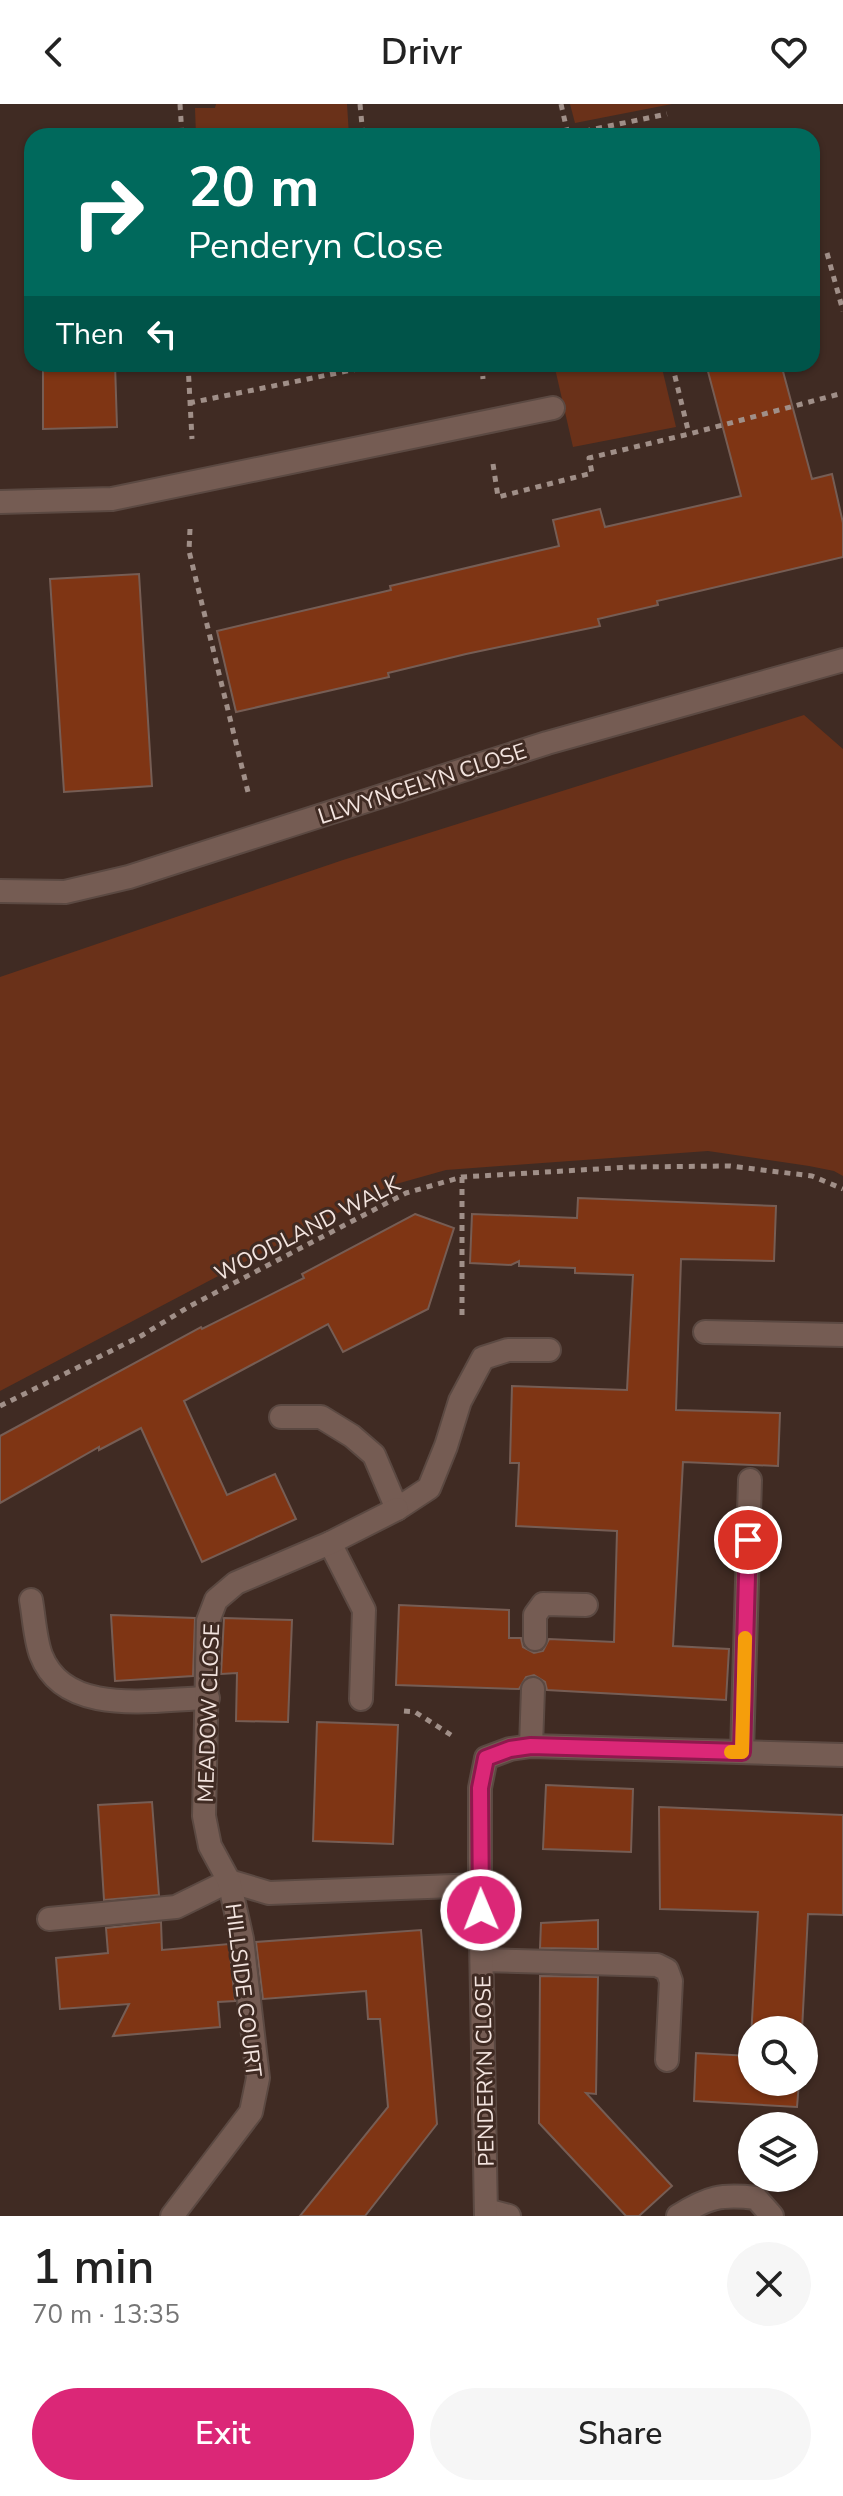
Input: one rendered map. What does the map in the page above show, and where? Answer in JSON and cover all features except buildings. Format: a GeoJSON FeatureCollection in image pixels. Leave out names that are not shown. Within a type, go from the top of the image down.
{"type":"FeatureCollection","features":[{"type":"Feature","properties":{"kind":"street"},"geometry":{"type":"LineString","coordinates":[[0,502],[112,499],[553,408]]}},
{"type":"Feature","properties":{"kind":"street","name":"LLWYNCELYN CLOSE"},"geometry":{"type":"LineString","coordinates":[[0,891],[65,892],[129,877],[547,743],[843,660]]}},
{"type":"Feature","properties":{"kind":"street"},"geometry":{"type":"LineString","coordinates":[[705,1332],[843,1335]]}},
{"type":"Feature","properties":{"kind":"street"},"geometry":{"type":"LineString","coordinates":[[483,1358],[508,1350],[549,1350]]}},
{"type":"Feature","properties":{"kind":"street","name":"MEADOW CLOSE"},"geometry":{"type":"LineString","coordinates":[[229,1881],[210,1846],[204,1816],[208,1621],[216,1600],[236,1583],[330,1543],[397,1509],[429,1488],[460,1401],[483,1358]]}},
{"type":"Feature","properties":{"kind":"street"},"geometry":{"type":"LineString","coordinates":[[281,1417],[321,1417],[352,1436],[374,1455],[397,1509]]}},
{"type":"Feature","properties":{"kind":"street"},"geometry":{"type":"LineString","coordinates":[[742,1752],[750,1480]]}},
{"type":"Feature","properties":{"kind":"street"},"geometry":{"type":"LineString","coordinates":[[330,1543],[364,1610],[361,1699]]}},
{"type":"Feature","properties":{"kind":"street"},"geometry":{"type":"LineString","coordinates":[[31,1600],[41,1656],[64,1688],[99,1701],[208,1698]]}},
{"type":"Feature","properties":{"kind":"street"},"geometry":{"type":"LineString","coordinates":[[535,1639],[535,1615],[543,1604],[586,1605]]}},
{"type":"Feature","properties":{"kind":"street"},"geometry":{"type":"LineString","coordinates":[[531,1746],[533,1689]]}},
{"type":"Feature","properties":{"kind":"street"},"geometry":{"type":"LineString","coordinates":[[486,1758],[510,1749],[531,1746],[843,1755]]}},
{"type":"Feature","properties":{"kind":"street","name":"PENDERYN CLOSE"},"geometry":{"type":"LineString","coordinates":[[486,1758],[480,1788],[486,2213]]}},
{"type":"Feature","properties":{"kind":"street"},"geometry":{"type":"LineString","coordinates":[[49,1919],[176,1907],[229,1881],[269,1893],[480,1885]]}},
{"type":"Feature","properties":{"kind":"street","name":"HILLSIDE COURT"},"geometry":{"type":"LineString","coordinates":[[172,2216],[251,2112],[258,2078],[242,1939],[229,1881]]}},
{"type":"Feature","properties":{"kind":"street"},"geometry":{"type":"LineString","coordinates":[[482,1960],[657,1965],[667,1970],[671,1981],[667,2060]]}},
{"type":"Feature","properties":{"kind":"street"},"geometry":{"type":"LineString","coordinates":[[678,2216],[701,2202],[725,2194],[756,2198],[772,2216]]}},
{"type":"Feature","properties":{"kind":"street"},"geometry":{"type":"LineString","coordinates":[[486,2213],[509,2216]]}},
{"type":"Feature","properties":{"kind":"path"},"geometry":{"type":"LineString","coordinates":[[180,104],[182,128]]}},
{"type":"Feature","properties":{"kind":"path"},"geometry":{"type":"LineString","coordinates":[[360,104],[362,128]]}},
{"type":"Feature","properties":{"kind":"path"},"geometry":{"type":"LineString","coordinates":[[561,104],[564,128]]}},
{"type":"Feature","properties":{"kind":"path"},"geometry":{"type":"LineString","coordinates":[[599,128],[667,114]]}},
{"type":"Feature","properties":{"kind":"path"},"geometry":{"type":"LineString","coordinates":[[827,253],[843,311]]}},
{"type":"Feature","properties":{"kind":"path"},"geometry":{"type":"LineString","coordinates":[[188,372],[189,551],[246,786],[264,834]]}},
{"type":"Feature","properties":{"kind":"path"},"geometry":{"type":"LineString","coordinates":[[189,403],[342,372]]}},
{"type":"Feature","properties":{"kind":"path"},"geometry":{"type":"LineString","coordinates":[[674,372],[689,434]]}},
{"type":"Feature","properties":{"kind":"path"},"geometry":{"type":"LineString","coordinates":[[498,497],[592,473],[589,458],[843,393]]}},
{"type":"Feature","properties":{"kind":"path","name":"WOODLAND WALK"},"geometry":{"type":"LineString","coordinates":[[0,1406],[141,1336],[190,1306],[406,1193],[462,1177],[631,1167],[730,1166],[812,1176],[843,1189]]}},
{"type":"Feature","properties":{"kind":"path"},"geometry":{"type":"LineString","coordinates":[[462,1177],[462,1319],[483,1358]]}},
{"type":"Feature","properties":{"kind":"path"},"geometry":{"type":"LineString","coordinates":[[361,1699],[383,1709],[415,1712],[486,1758]]}},
{"type":"Feature","properties":{"kind":"shaded area"},"geometry":{"type":"Polygon","coordinates":[[[216,104],[347,104],[348,128],[196,128],[195,108],[215,108],[216,104]]]}},
{"type":"Feature","properties":{"kind":"shaded area"},"geometry":{"type":"Polygon","coordinates":[[[570,104],[672,104],[575,123],[570,104]]]}},
{"type":"Feature","properties":{"kind":"shaded area"},"geometry":{"type":"Polygon","coordinates":[[[556,372],[663,372],[676,427],[573,447],[556,372]]]}},
{"type":"Feature","properties":{"kind":"shaded area"},"geometry":{"type":"Polygon","coordinates":[[[804,715],[843,749],[843,1176],[809,1166],[708,1151],[446,1170],[389,1186],[0,1391],[0,977],[343,860],[804,715]]]}},
{"type":"Feature","properties":{"kind":"slow traffic"},"geometry":{"type":"LineString","coordinates":[[731,1752],[742,1752],[745,1638]]}},
{"type":"Feature","properties":{"kind":"route"},"geometry":{"type":"LineString","coordinates":[[481,1910],[480,1788],[486,1758],[510,1749],[531,1746],[742,1752],[748,1540]]}}]}
